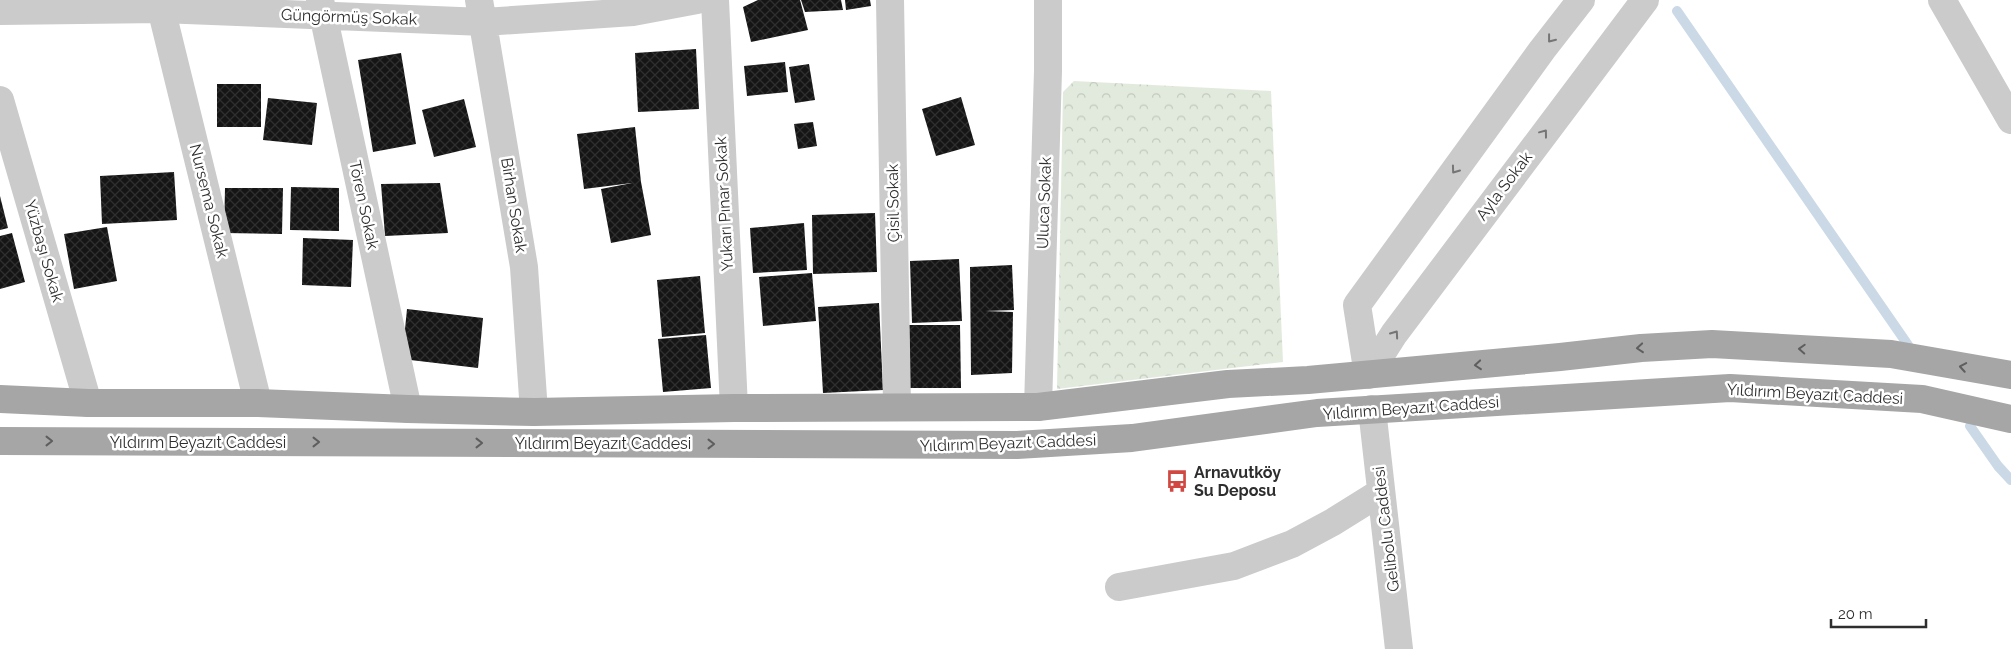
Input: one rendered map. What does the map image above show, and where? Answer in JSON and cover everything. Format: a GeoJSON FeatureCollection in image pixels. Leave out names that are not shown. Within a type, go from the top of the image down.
{"type":"FeatureCollection","features":[{"type":"Feature","properties":{"kind":"main road"},"geometry":{"type":"LineString","coordinates":[[0,399],[88,402],[258,403],[534,412],[897,406],[1038,407],[1228,384],[1308,380],[1641,348],[1712,344],[1891,354],[2011,375]]}},
{"type":"Feature","properties":{"kind":"main road"},"geometry":{"type":"LineString","coordinates":[[1368,374],[1372,409]]}},
{"type":"Feature","properties":{"kind":"main road","name":"Yıldırım Beyazıt Caddesi"},"geometry":{"type":"LineString","coordinates":[[0,441],[1017,445],[1132,438],[1317,413],[1730,388],[1922,399],[2011,419]]}},
{"type":"Feature","properties":{"kind":"street","name":"Güngörmüş Sokak"},"geometry":{"type":"LineString","coordinates":[[0,12],[160,5],[481,11],[633,6],[697,0]]}},
{"type":"Feature","properties":{"kind":"street","name":"Yukarı Pınar Sokak"},"geometry":{"type":"LineString","coordinates":[[715,0],[734,408]]}},
{"type":"Feature","properties":{"kind":"street","name":"Çisil Sokak"},"geometry":{"type":"LineString","coordinates":[[890,0],[897,406]]}},
{"type":"Feature","properties":{"kind":"street","name":"Uluca Sokak"},"geometry":{"type":"LineString","coordinates":[[1038,407],[1048,71],[1048,0]]}},
{"type":"Feature","properties":{"kind":"street"},"geometry":{"type":"LineString","coordinates":[[1368,374],[1357,304],[1536,58],[1581,0]]}},
{"type":"Feature","properties":{"kind":"street","name":"Ayla Sokak"},"geometry":{"type":"LineString","coordinates":[[1368,374],[1394,334],[1645,0]]}},
{"type":"Feature","properties":{"kind":"street"},"geometry":{"type":"LineString","coordinates":[[1942,0],[2011,120]]}},
{"type":"Feature","properties":{"kind":"street","name":"Nursema Sokak"},"geometry":{"type":"LineString","coordinates":[[160,5],[258,403]]}},
{"type":"Feature","properties":{"kind":"street","name":"Tören Sokak"},"geometry":{"type":"LineString","coordinates":[[322,8],[408,409]]}},
{"type":"Feature","properties":{"kind":"street","name":"Birhan Sokak"},"geometry":{"type":"LineString","coordinates":[[481,11],[524,267],[534,412]]}},
{"type":"Feature","properties":{"kind":"street","name":"Yüzbaşı Sokak"},"geometry":{"type":"LineString","coordinates":[[0,100],[88,402]]}},
{"type":"Feature","properties":{"kind":"street","name":"Gelibolu Caddesi"},"geometry":{"type":"LineString","coordinates":[[1372,409],[1399,649]]}},
{"type":"Feature","properties":{"kind":"street"},"geometry":{"type":"LineString","coordinates":[[1120,587],[1234,566],[1292,544],[1333,522],[1381,492]]}},
{"type":"Feature","properties":{"kind":"green space"},"geometry":{"type":"Polygon","coordinates":[[[1074,81],[1271,91],[1283,362],[1057,389],[1063,92],[1074,81]]]}},
{"type":"Feature","properties":{"kind":"building"},"geometry":{"type":"Polygon","coordinates":[[[758,0],[800,0],[808,30],[751,42],[743,7],[758,0]]]}},
{"type":"Feature","properties":{"kind":"building"},"geometry":{"type":"Polygon","coordinates":[[[801,0],[841,0],[843,10],[805,12],[801,0]]]}},
{"type":"Feature","properties":{"kind":"building"},"geometry":{"type":"Polygon","coordinates":[[[845,0],[870,0],[871,6],[846,10],[845,0]]]}},
{"type":"Feature","properties":{"kind":"building"},"geometry":{"type":"Polygon","coordinates":[[[696,49],[699,109],[638,112],[635,53],[696,49]]]}},
{"type":"Feature","properties":{"kind":"building"},"geometry":{"type":"Polygon","coordinates":[[[401,53],[416,144],[373,152],[358,60],[401,53]]]}},
{"type":"Feature","properties":{"kind":"building"},"geometry":{"type":"Polygon","coordinates":[[[785,62],[788,92],[747,96],[744,66],[785,62]]]}},
{"type":"Feature","properties":{"kind":"building"},"geometry":{"type":"Polygon","coordinates":[[[809,64],[815,100],[795,103],[789,67],[809,64]]]}},
{"type":"Feature","properties":{"kind":"building"},"geometry":{"type":"Polygon","coordinates":[[[217,84],[261,84],[261,127],[217,127],[217,84]]]}},
{"type":"Feature","properties":{"kind":"building"},"geometry":{"type":"Polygon","coordinates":[[[961,97],[975,145],[936,156],[922,109],[961,97]]]}},
{"type":"Feature","properties":{"kind":"building"},"geometry":{"type":"Polygon","coordinates":[[[268,98],[317,103],[312,145],[263,140],[268,98]]]}},
{"type":"Feature","properties":{"kind":"building"},"geometry":{"type":"Polygon","coordinates":[[[464,99],[476,147],[434,157],[422,110],[464,99]]]}},
{"type":"Feature","properties":{"kind":"building"},"geometry":{"type":"Polygon","coordinates":[[[813,122],[817,146],[798,149],[794,124],[813,122]]]}},
{"type":"Feature","properties":{"kind":"building"},"geometry":{"type":"Polygon","coordinates":[[[635,127],[641,182],[651,235],[611,243],[601,189],[632,183],[584,189],[577,134],[635,127]]]}},
{"type":"Feature","properties":{"kind":"building"},"geometry":{"type":"Polygon","coordinates":[[[174,172],[177,220],[102,224],[100,176],[174,172]]]}},
{"type":"Feature","properties":{"kind":"building"},"geometry":{"type":"Polygon","coordinates":[[[440,183],[448,233],[385,236],[381,184],[440,183]]]}},
{"type":"Feature","properties":{"kind":"building"},"geometry":{"type":"Polygon","coordinates":[[[291,187],[339,188],[339,231],[290,230],[291,187]]]}},
{"type":"Feature","properties":{"kind":"building"},"geometry":{"type":"Polygon","coordinates":[[[225,188],[283,188],[282,234],[224,233],[225,188]]]}},
{"type":"Feature","properties":{"kind":"building"},"geometry":{"type":"Polygon","coordinates":[[[0,196],[8,228],[0,230],[0,196]]]}},
{"type":"Feature","properties":{"kind":"building"},"geometry":{"type":"Polygon","coordinates":[[[875,213],[877,272],[813,274],[812,215],[875,213]]]}},
{"type":"Feature","properties":{"kind":"building"},"geometry":{"type":"Polygon","coordinates":[[[804,223],[807,270],[753,273],[750,228],[804,223]]]}},
{"type":"Feature","properties":{"kind":"building"},"geometry":{"type":"Polygon","coordinates":[[[107,227],[117,281],[74,289],[64,234],[107,227]]]}},
{"type":"Feature","properties":{"kind":"building"},"geometry":{"type":"Polygon","coordinates":[[[12,233],[25,282],[0,289],[0,236],[12,233]]]}},
{"type":"Feature","properties":{"kind":"building"},"geometry":{"type":"Polygon","coordinates":[[[303,238],[353,240],[351,287],[302,285],[303,238]]]}},
{"type":"Feature","properties":{"kind":"building"},"geometry":{"type":"Polygon","coordinates":[[[959,259],[962,321],[912,323],[910,261],[959,259]]]}},
{"type":"Feature","properties":{"kind":"building"},"geometry":{"type":"Polygon","coordinates":[[[1012,265],[1014,310],[985,311],[1013,312],[1012,373],[971,375],[970,267],[1012,265]]]}},
{"type":"Feature","properties":{"kind":"building"},"geometry":{"type":"Polygon","coordinates":[[[812,273],[816,321],[763,326],[759,277],[812,273]]]}},
{"type":"Feature","properties":{"kind":"building"},"geometry":{"type":"Polygon","coordinates":[[[700,276],[705,333],[662,337],[657,280],[700,276]]]}},
{"type":"Feature","properties":{"kind":"building"},"geometry":{"type":"Polygon","coordinates":[[[879,303],[883,390],[823,393],[818,307],[879,303]]]}},
{"type":"Feature","properties":{"kind":"building"},"geometry":{"type":"Polygon","coordinates":[[[407,309],[483,318],[478,368],[402,359],[407,309]]]}},
{"type":"Feature","properties":{"kind":"building"},"geometry":{"type":"Polygon","coordinates":[[[909,325],[960,325],[961,388],[910,388],[909,325]]]}},
{"type":"Feature","properties":{"kind":"building"},"geometry":{"type":"Polygon","coordinates":[[[706,335],[711,388],[663,392],[658,339],[706,335]]]}},
{"type":"Feature","properties":{"kind":"waterway"},"geometry":{"type":"LineString","coordinates":[[1677,11],[1908,345]]}},
{"type":"Feature","properties":{"kind":"waterway"},"geometry":{"type":"LineString","coordinates":[[1970,426],[1998,466],[2011,480]]}},
{"type":"Feature","properties":{"kind":"place","name":"Arnavutköy Su Deposu"},"geometry":{"type":"Point","coordinates":[1177,481]}}]}
